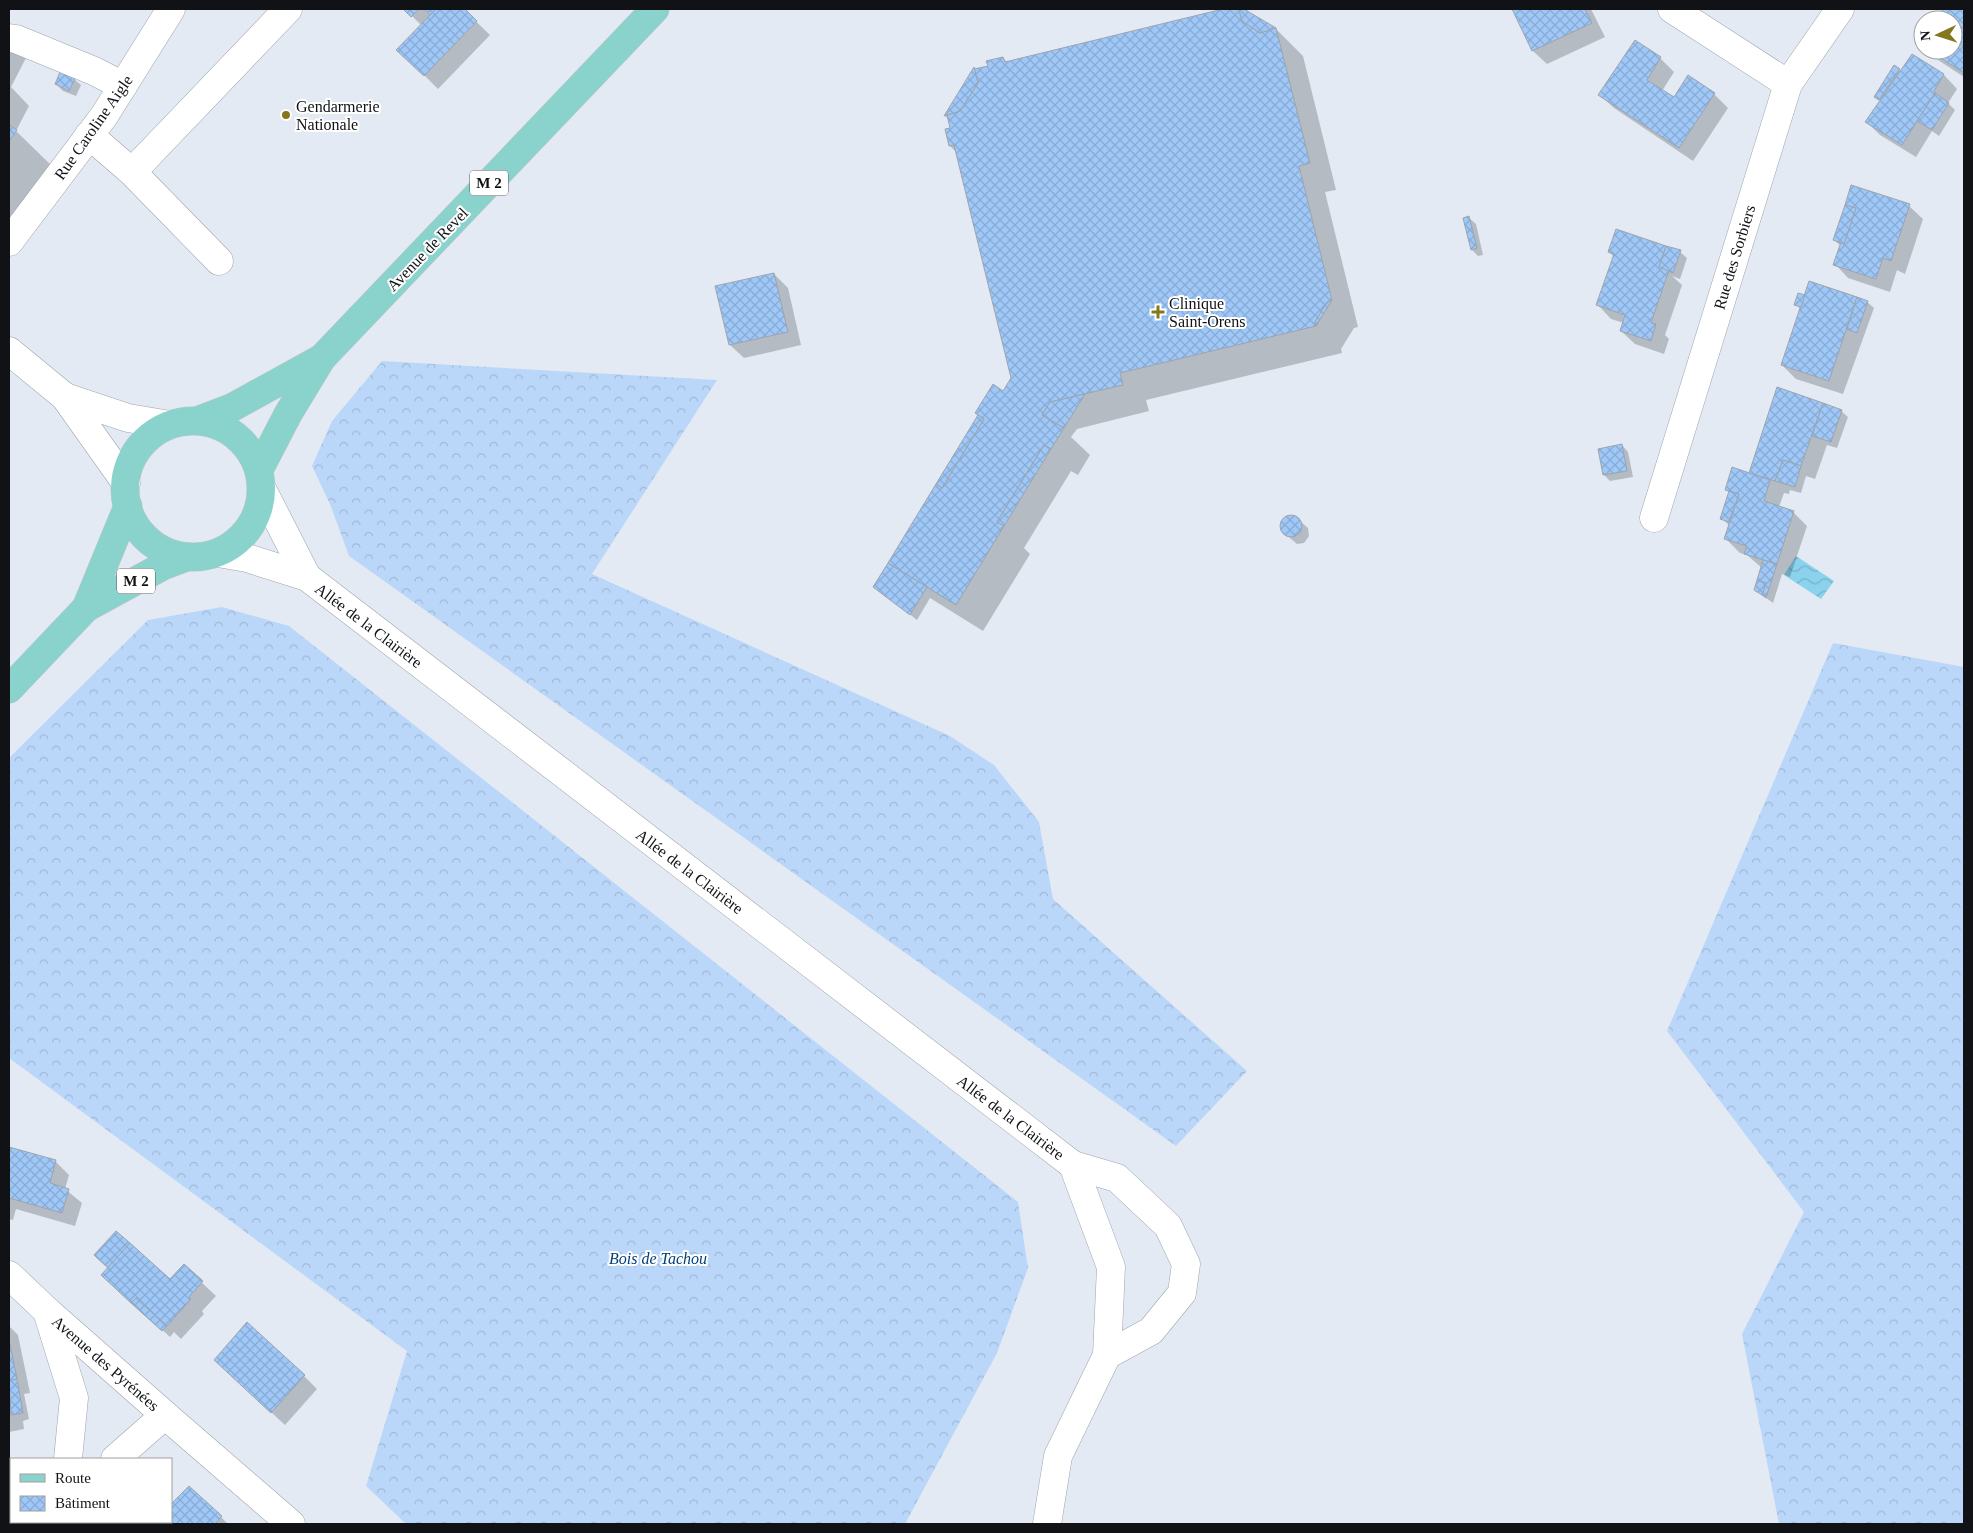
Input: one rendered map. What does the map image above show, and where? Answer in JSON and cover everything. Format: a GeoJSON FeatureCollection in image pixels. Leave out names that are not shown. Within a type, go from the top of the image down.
{"type":"FeatureCollection","features":[{"type":"Feature","properties":{"kind":"main road","name":"Avenue de Revel"},"geometry":{"type":"LineString","coordinates":[[260,480],[288,414],[322,358],[655,9]]}},
{"type":"Feature","properties":{"kind":"main road","name":"Avenue de Revel"},"geometry":{"type":"LineString","coordinates":[[199,420],[233,407],[322,358]]}},
{"type":"Feature","properties":{"kind":"main road"},"geometry":{"type":"LineString","coordinates":[[199,420],[215,424],[230,431],[243,442],[253,455],[260,480],[260,505],[254,520],[245,534],[232,545],[218,553],[187,557],[167,552],[150,541],[136,525],[127,495],[132,459],[139,447],[158,430],[170,425],[199,420]]}},
{"type":"Feature","properties":{"kind":"main road","name":"M 2"},"geometry":{"type":"LineString","coordinates":[[86,608],[127,495]]}},
{"type":"Feature","properties":{"kind":"main road","name":"M 2"},"geometry":{"type":"LineString","coordinates":[[9,689],[86,608],[163,566],[187,557]]}},
{"type":"Feature","properties":{"kind":"street","name":"Rue Caroline Aigle"},"geometry":{"type":"LineString","coordinates":[[9,242],[89,136],[171,9]]}},
{"type":"Feature","properties":{"kind":"street"},"geometry":{"type":"LineString","coordinates":[[132,172],[288,9]]}},
{"type":"Feature","properties":{"kind":"street"},"geometry":{"type":"LineString","coordinates":[[1672,9],[1788,84]]}},
{"type":"Feature","properties":{"kind":"street","name":"Rue des Sorbiers"},"geometry":{"type":"LineString","coordinates":[[1654,518],[1788,84],[1840,9]]}},
{"type":"Feature","properties":{"kind":"street"},"geometry":{"type":"LineString","coordinates":[[9,38],[16,39],[94,71],[123,86]]}},
{"type":"Feature","properties":{"kind":"street"},"geometry":{"type":"LineString","coordinates":[[89,136],[132,172],[219,261]]}},
{"type":"Feature","properties":{"kind":"street"},"geometry":{"type":"LineString","coordinates":[[9,351],[65,397],[127,495]]}},
{"type":"Feature","properties":{"kind":"street"},"geometry":{"type":"LineString","coordinates":[[65,397],[128,418],[170,425]]}},
{"type":"Feature","properties":{"kind":"street","name":"Allée de la Clairière"},"geometry":{"type":"LineString","coordinates":[[260,480],[307,577]]}},
{"type":"Feature","properties":{"kind":"street","name":"Allée de la Clairière"},"geometry":{"type":"LineString","coordinates":[[218,553],[247,558],[307,577],[1073,1165],[1117,1178],[1168,1226],[1186,1264],[1182,1293],[1151,1330],[1107,1354]]}},
{"type":"Feature","properties":{"kind":"street","name":"Allée de la Clairière"},"geometry":{"type":"LineString","coordinates":[[1047,1524],[1058,1456],[1107,1354],[1111,1266],[1073,1165]]}},
{"type":"Feature","properties":{"kind":"street","name":"Avenue des Pyrénées"},"geometry":{"type":"LineString","coordinates":[[9,1275],[47,1311],[291,1524]]}},
{"type":"Feature","properties":{"kind":"street","name":"Avenue des Pyrénées"},"geometry":{"type":"LineString","coordinates":[[47,1311],[74,1398],[68,1458]]}},
{"type":"Feature","properties":{"kind":"street"},"geometry":{"type":"LineString","coordinates":[[116,1458],[165,1415]]}},
{"type":"Feature","properties":{"kind":"green space"},"geometry":{"type":"Polygon","coordinates":[[[382,361],[717,380],[592,574],[950,736],[994,765],[1039,822],[1053,899],[1247,1071],[1176,1146],[349,556],[330,504],[312,466],[332,421],[382,361]]]}},
{"type":"Feature","properties":{"kind":"green space","name":"Bois de Tachou"},"geometry":{"type":"Polygon","coordinates":[[[222,607],[289,626],[1018,1202],[1028,1268],[997,1353],[905,1524],[406,1524],[366,1486],[407,1351],[9,1058],[9,758],[148,620],[222,607]]]}},
{"type":"Feature","properties":{"kind":"green space"},"geometry":{"type":"Polygon","coordinates":[[[1833,643],[1964,667],[1964,1524],[1779,1524],[1742,1334],[1804,1212],[1667,1031],[1833,643]]]}},
{"type":"Feature","properties":{"kind":"water"},"geometry":{"type":"Polygon","coordinates":[[[1796,556],[1834,581],[1821,599],[1784,575],[1796,556]]]}},
{"type":"Feature","properties":{"kind":"building"},"geometry":{"type":"Polygon","coordinates":[[[403,9],[419,9],[411,17],[403,9]]]}},
{"type":"Feature","properties":{"kind":"building"},"geometry":{"type":"Polygon","coordinates":[[[424,9],[436,9],[430,15],[424,9]]]}},
{"type":"Feature","properties":{"kind":"building"},"geometry":{"type":"Polygon","coordinates":[[[436,9],[465,9],[477,21],[424,76],[396,50],[436,9]]]}},
{"type":"Feature","properties":{"kind":"building","name":"Clinique Saint-Orens"},"geometry":{"type":"Polygon","coordinates":[[[1223,9],[1239,9],[1242,21],[1260,33],[1276,28],[1310,163],[1299,166],[1332,300],[1327,302],[1315,322],[1316,326],[1120,373],[1123,385],[1050,402],[1042,415],[1064,428],[1051,449],[1044,445],[997,522],[1004,526],[956,605],[888,563],[936,484],[942,488],[984,419],[975,413],[993,384],[1003,391],[1011,378],[954,145],[949,146],[945,129],[950,128],[947,115],[960,111],[978,83],[974,69],[988,66],[986,61],[1003,57],[1005,62],[1223,9]]]}},
{"type":"Feature","properties":{"kind":"building"},"geometry":{"type":"Polygon","coordinates":[[[1239,9],[1244,9],[1276,28],[1260,33],[1242,21],[1239,9]]]}},
{"type":"Feature","properties":{"kind":"building"},"geometry":{"type":"Polygon","coordinates":[[[1512,9],[1585,9],[1592,23],[1532,51],[1512,9]]]}},
{"type":"Feature","properties":{"kind":"building"},"geometry":{"type":"Polygon","coordinates":[[[1964,9],[1964,47],[1963,10],[1942,10],[1964,9]]]}},
{"type":"Feature","properties":{"kind":"building"},"geometry":{"type":"Polygon","coordinates":[[[1635,40],[1661,57],[1647,80],[1674,97],[1688,75],[1715,93],[1679,148],[1598,95],[1635,40]]]}},
{"type":"Feature","properties":{"kind":"building"},"geometry":{"type":"Polygon","coordinates":[[[1963,46],[1964,47],[1964,73],[1944,60],[1963,60],[1963,46]]]}},
{"type":"Feature","properties":{"kind":"building"},"geometry":{"type":"Polygon","coordinates":[[[1912,54],[1913,60],[1922,60],[1944,74],[1934,91],[1935,93],[1902,145],[1865,122],[1912,54]]]}},
{"type":"Feature","properties":{"kind":"building"},"geometry":{"type":"Polygon","coordinates":[[[1894,65],[1900,69],[1879,100],[1874,97],[1894,65]]]}},
{"type":"Feature","properties":{"kind":"building"},"geometry":{"type":"Polygon","coordinates":[[[974,67],[978,83],[960,111],[944,116],[974,67]]]}},
{"type":"Feature","properties":{"kind":"building"},"geometry":{"type":"Polygon","coordinates":[[[60,72],[75,78],[69,91],[55,84],[60,72]]]}},
{"type":"Feature","properties":{"kind":"building"},"geometry":{"type":"Polygon","coordinates":[[[1935,93],[1949,103],[1932,130],[1917,121],[1935,93]]]}},
{"type":"Feature","properties":{"kind":"building"},"geometry":{"type":"Polygon","coordinates":[[[9,125],[17,130],[9,141],[9,125]]]}},
{"type":"Feature","properties":{"kind":"building"},"geometry":{"type":"Polygon","coordinates":[[[1851,185],[1910,204],[1891,261],[1883,258],[1876,279],[1833,265],[1841,242],[1844,244],[1856,208],[1845,205],[1851,185]]]}},
{"type":"Feature","properties":{"kind":"building"},"geometry":{"type":"Polygon","coordinates":[[[1845,205],[1856,208],[1844,244],[1833,240],[1845,205]]]}},
{"type":"Feature","properties":{"kind":"building"},"geometry":{"type":"Polygon","coordinates":[[[1469,216],[1477,248],[1471,250],[1463,218],[1469,216]]]}},
{"type":"Feature","properties":{"kind":"building"},"geometry":{"type":"Polygon","coordinates":[[[1616,229],[1666,246],[1659,267],[1669,270],[1651,323],[1656,324],[1651,341],[1620,331],[1625,315],[1596,305],[1614,254],[1608,252],[1616,229]]]}},
{"type":"Feature","properties":{"kind":"building"},"geometry":{"type":"Polygon","coordinates":[[[1666,246],[1681,250],[1673,273],[1659,267],[1666,246]]]}},
{"type":"Feature","properties":{"kind":"building"},"geometry":{"type":"Polygon","coordinates":[[[774,273],[788,332],[729,345],[715,286],[774,273]]]}},
{"type":"Feature","properties":{"kind":"building"},"geometry":{"type":"Polygon","coordinates":[[[1809,281],[1857,297],[1829,381],[1781,365],[1809,281]]]}},
{"type":"Feature","properties":{"kind":"building"},"geometry":{"type":"Polygon","coordinates":[[[1798,293],[1805,295],[1801,307],[1794,305],[1798,293]]]}},
{"type":"Feature","properties":{"kind":"building"},"geometry":{"type":"Polygon","coordinates":[[[1857,297],[1868,301],[1857,333],[1847,329],[1857,297]]]}},
{"type":"Feature","properties":{"kind":"building"},"geometry":{"type":"Polygon","coordinates":[[[1332,300],[1316,326],[1315,322],[1327,302],[1332,300]]]}},
{"type":"Feature","properties":{"kind":"building"},"geometry":{"type":"Polygon","coordinates":[[[1777,387],[1823,403],[1801,466],[1783,460],[1775,481],[1749,473],[1777,387]]]}},
{"type":"Feature","properties":{"kind":"building"},"geometry":{"type":"Polygon","coordinates":[[[1085,394],[1064,428],[1042,415],[1050,402],[1085,394]]]}},
{"type":"Feature","properties":{"kind":"building"},"geometry":{"type":"Polygon","coordinates":[[[1823,403],[1842,410],[1831,442],[1812,436],[1823,403]]]}},
{"type":"Feature","properties":{"kind":"building"},"geometry":{"type":"Polygon","coordinates":[[[978,415],[984,419],[942,488],[936,484],[978,415]]]}},
{"type":"Feature","properties":{"kind":"building"},"geometry":{"type":"Polygon","coordinates":[[[1622,444],[1627,471],[1603,475],[1598,449],[1622,444]]]}},
{"type":"Feature","properties":{"kind":"building"},"geometry":{"type":"Polygon","coordinates":[[[1044,445],[1051,449],[1004,526],[997,522],[1044,445]]]}},
{"type":"Feature","properties":{"kind":"building"},"geometry":{"type":"Polygon","coordinates":[[[1783,460],[1801,466],[1795,487],[1775,481],[1783,460]]]}},
{"type":"Feature","properties":{"kind":"building"},"geometry":{"type":"Polygon","coordinates":[[[1732,467],[1770,480],[1764,501],[1794,511],[1777,564],[1744,554],[1747,546],[1724,539],[1739,494],[1725,490],[1732,467]]]}},
{"type":"Feature","properties":{"kind":"building"},"geometry":{"type":"Polygon","coordinates":[[[1729,491],[1739,494],[1729,522],[1720,519],[1729,491]]]}},
{"type":"Feature","properties":{"kind":"building"},"geometry":{"type":"Polygon","coordinates":[[[1291,515],[1299,518],[1302,526],[1299,534],[1291,537],[1283,534],[1280,526],[1283,518],[1291,515]]]}},
{"type":"Feature","properties":{"kind":"building"},"geometry":{"type":"Polygon","coordinates":[[[1763,560],[1777,564],[1766,598],[1762,595],[1766,583],[1757,580],[1763,560]]]}},
{"type":"Feature","properties":{"kind":"building"},"geometry":{"type":"Polygon","coordinates":[[[888,563],[927,587],[910,615],[873,587],[888,563]]]}},
{"type":"Feature","properties":{"kind":"building"},"geometry":{"type":"Polygon","coordinates":[[[1757,580],[1766,583],[1762,595],[1754,590],[1757,580]]]}},
{"type":"Feature","properties":{"kind":"building"},"geometry":{"type":"Polygon","coordinates":[[[9,1147],[56,1160],[50,1183],[69,1189],[62,1213],[9,1198],[9,1147]]]}},
{"type":"Feature","properties":{"kind":"building"},"geometry":{"type":"Polygon","coordinates":[[[116,1231],[130,1243],[108,1268],[94,1255],[116,1231]]]}},
{"type":"Feature","properties":{"kind":"building"},"geometry":{"type":"Polygon","coordinates":[[[130,1243],[170,1279],[184,1264],[203,1281],[189,1297],[191,1299],[167,1326],[136,1298],[131,1303],[101,1275],[130,1243]]]}},
{"type":"Feature","properties":{"kind":"building"},"geometry":{"type":"Polygon","coordinates":[[[136,1298],[167,1326],[162,1331],[131,1303],[136,1298]]]}},
{"type":"Feature","properties":{"kind":"building"},"geometry":{"type":"Polygon","coordinates":[[[247,1322],[305,1375],[271,1413],[214,1360],[247,1322]]]}},
{"type":"Feature","properties":{"kind":"building"},"geometry":{"type":"Polygon","coordinates":[[[9,1339],[17,1379],[9,1381],[9,1339]]]}},
{"type":"Feature","properties":{"kind":"building"},"geometry":{"type":"Polygon","coordinates":[[[17,1379],[23,1413],[11,1415],[9,1381],[17,1379]]]}},
{"type":"Feature","properties":{"kind":"building"},"geometry":{"type":"Polygon","coordinates":[[[189,1486],[222,1516],[215,1524],[152,1524],[172,1523],[172,1503],[189,1486]]]}},
{"type":"Feature","properties":{"kind":"place","name":"Gendarmerie Nationale"},"geometry":{"type":"Point","coordinates":[286,115]}},
{"type":"Feature","properties":{"kind":"place","name":"Clinique Saint-Orens"},"geometry":{"type":"Point","coordinates":[1158,312]}}]}
